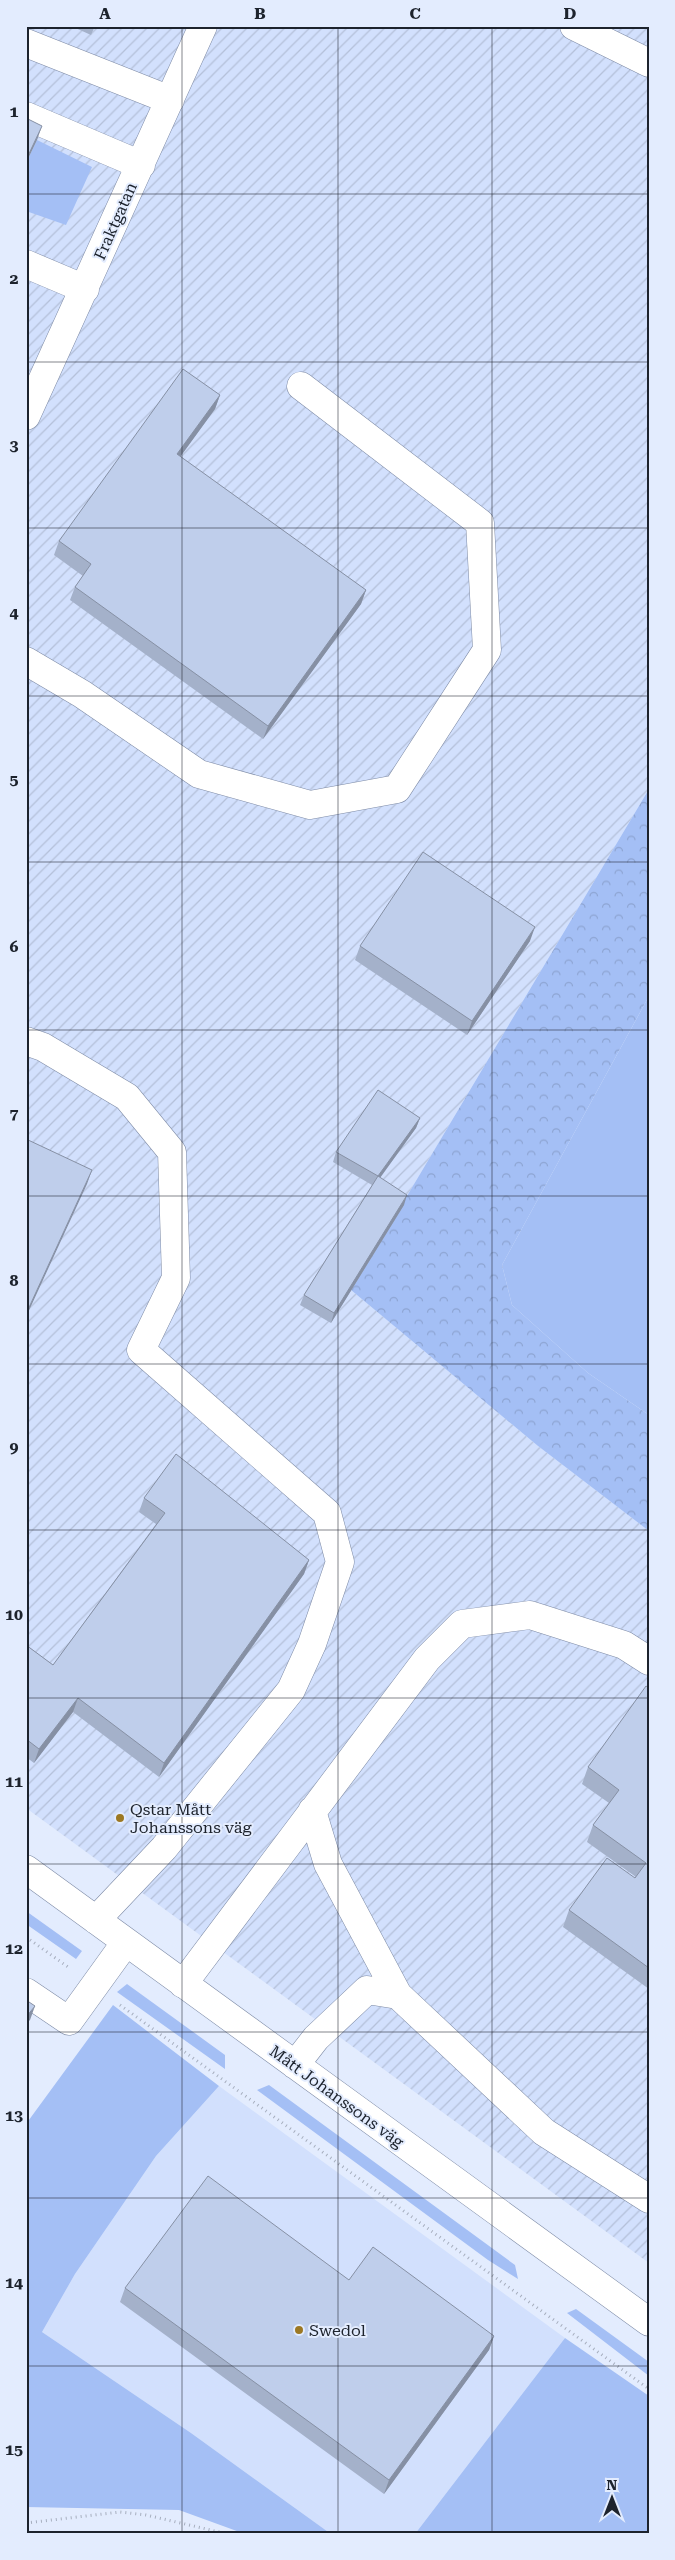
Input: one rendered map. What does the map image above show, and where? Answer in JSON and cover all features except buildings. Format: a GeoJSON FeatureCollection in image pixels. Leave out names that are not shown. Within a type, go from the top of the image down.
{"type":"FeatureCollection","features":[{"type":"Feature","properties":{"kind":"street","name":"Fraktgatan"},"geometry":{"type":"LineString","coordinates":[[26,416],[203,26]]}},
{"type":"Feature","properties":{"kind":"street"},"geometry":{"type":"LineString","coordinates":[[574,26],[649,63]]}},
{"type":"Feature","properties":{"kind":"street"},"geometry":{"type":"LineString","coordinates":[[26,43],[170,100]]}},
{"type":"Feature","properties":{"kind":"street"},"geometry":{"type":"LineString","coordinates":[[26,116],[140,165]]}},
{"type":"Feature","properties":{"kind":"street"},"geometry":{"type":"LineString","coordinates":[[26,264],[85,289]]}},
{"type":"Feature","properties":{"kind":"street"},"geometry":{"type":"LineString","coordinates":[[26,661],[82,694],[200,774],[310,805],[397,789],[488,650],[480,523],[301,386]]}},
{"type":"Feature","properties":{"kind":"street"},"geometry":{"type":"LineString","coordinates":[[26,1041],[43,1047],[127,1097],[172,1152],[176,1278],[141,1350],[327,1513],[340,1562],[312,1644],[291,1690],[164,1848],[96,1920]]}},
{"type":"Feature","properties":{"kind":"street"},"geometry":{"type":"LineString","coordinates":[[183,1984],[427,1659],[462,1624],[530,1615],[624,1645],[649,1661]]}},
{"type":"Feature","properties":{"kind":"street"},"geometry":{"type":"LineString","coordinates":[[312,1811],[328,1864],[398,1995],[544,2132],[649,2199]]}},
{"type":"Feature","properties":{"kind":"street","name":"Mått Johanssons väg"},"geometry":{"type":"LineString","coordinates":[[26,1869],[649,2322]]}},
{"type":"Feature","properties":{"kind":"street"},"geometry":{"type":"LineString","coordinates":[[26,1992],[69,2021],[126,1942]]}},
{"type":"Feature","properties":{"kind":"street"},"geometry":{"type":"LineString","coordinates":[[295,2066],[316,2038],[367,1990],[398,1995]]}},
{"type":"Feature","properties":{"kind":"path"},"geometry":{"type":"LineString","coordinates":[[26,1937],[649,2389]]}},
{"type":"Feature","properties":{"kind":"path"},"geometry":{"type":"LineString","coordinates":[[26,2523],[120,2512],[146,2514],[228,2534]]}},
{"type":"Feature","properties":{"kind":"shaded area"},"geometry":{"type":"Polygon","coordinates":[[[26,26],[649,26],[649,789],[351,1290],[538,1446],[649,1531],[649,2263],[26,1808],[26,26]]]}},
{"type":"Feature","properties":{"kind":"shaded area"},"geometry":{"type":"Polygon","coordinates":[[[219,2086],[565,2338],[415,2534],[331,2534],[191,2433],[42,2332],[75,2274],[156,2156],[219,2086]]]}},
{"type":"Feature","properties":{"kind":"green space"},"geometry":{"type":"Polygon","coordinates":[[[37,140],[92,167],[66,225],[26,211],[26,163],[37,140]]]}},
{"type":"Feature","properties":{"kind":"green space"},"geometry":{"type":"Polygon","coordinates":[[[649,789],[649,996],[502,1265],[512,1305],[588,1373],[649,1415],[649,1531],[538,1446],[351,1290],[649,789]]]}},
{"type":"Feature","properties":{"kind":"green space"},"geometry":{"type":"Polygon","coordinates":[[[649,996],[649,1415],[588,1373],[512,1305],[502,1265],[649,996]]]}},
{"type":"Feature","properties":{"kind":"green space"},"geometry":{"type":"Polygon","coordinates":[[[26,1911],[82,1951],[76,1959],[26,1924],[26,1911]]]}},
{"type":"Feature","properties":{"kind":"green space"},"geometry":{"type":"Polygon","coordinates":[[[127,1984],[225,2055],[225,2069],[117,1992],[127,1984]]]}},
{"type":"Feature","properties":{"kind":"green space"},"geometry":{"type":"Polygon","coordinates":[[[113,2005],[219,2086],[156,2156],[75,2274],[42,2332],[191,2433],[331,2534],[245,2534],[179,2510],[26,2507],[26,2124],[113,2005]]]}},
{"type":"Feature","properties":{"kind":"green space"},"geometry":{"type":"Polygon","coordinates":[[[269,2085],[515,2265],[518,2279],[488,2260],[257,2090],[269,2085]]]}},
{"type":"Feature","properties":{"kind":"green space"},"geometry":{"type":"Polygon","coordinates":[[[576,2309],[649,2362],[649,2376],[567,2313],[576,2309]]]}},
{"type":"Feature","properties":{"kind":"green space"},"geometry":{"type":"Polygon","coordinates":[[[565,2338],[649,2396],[649,2534],[415,2534],[565,2338]]]}},
{"type":"Feature","properties":{"kind":"place","name":"Qstar Mått Johanssons väg"},"geometry":{"type":"Point","coordinates":[120,1818]}},
{"type":"Feature","properties":{"kind":"place","name":"Swedol"},"geometry":{"type":"Point","coordinates":[299,2330]}}]}
